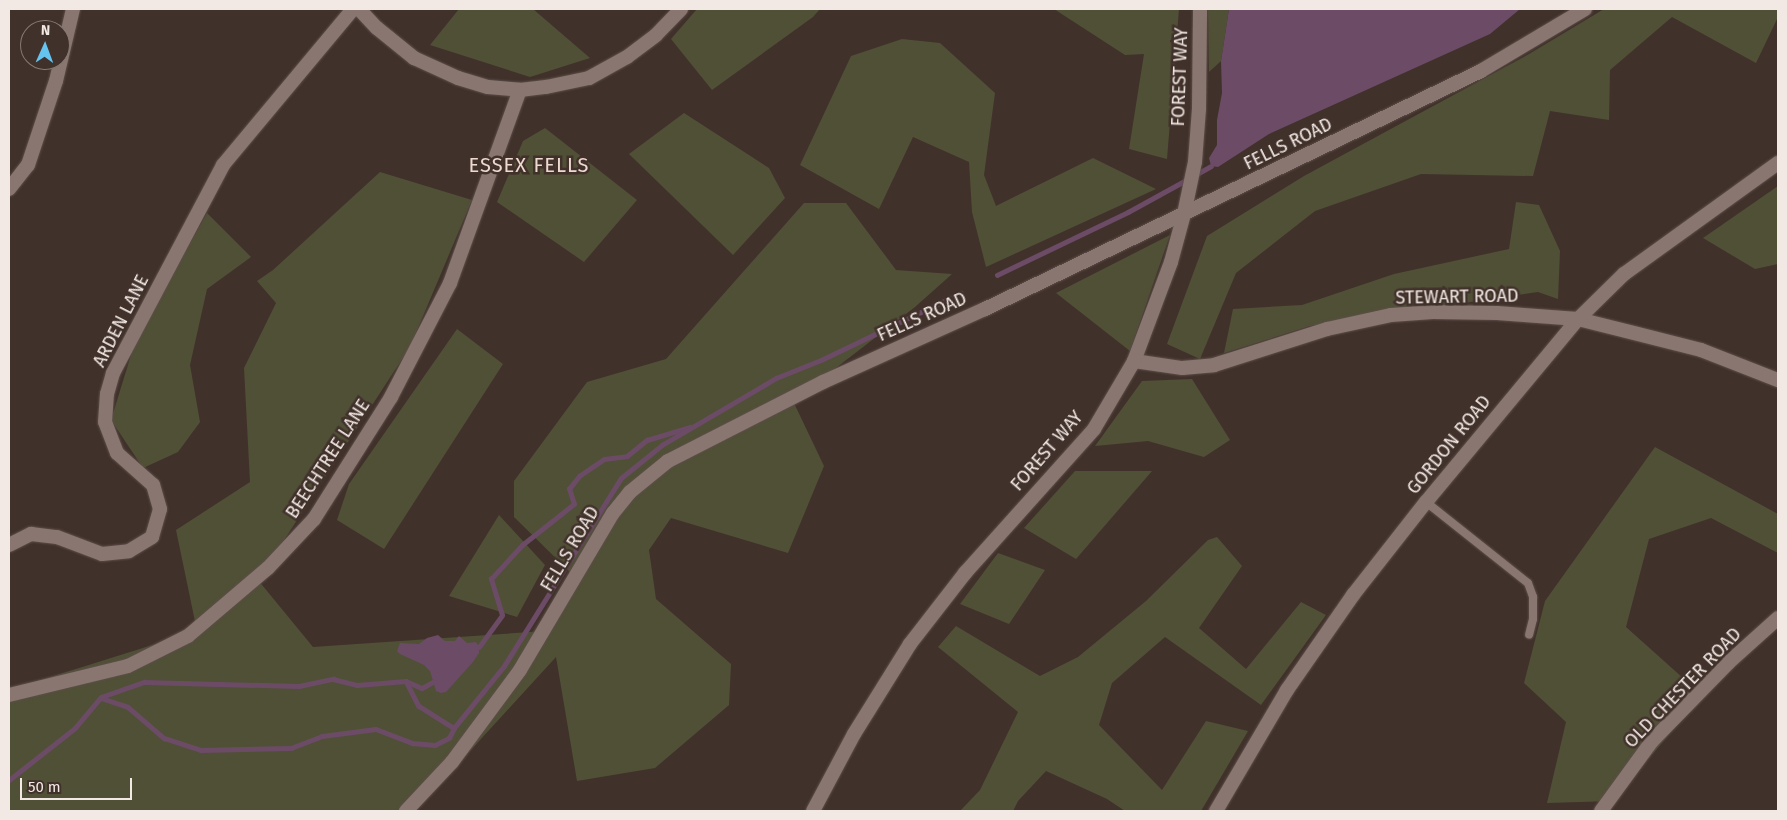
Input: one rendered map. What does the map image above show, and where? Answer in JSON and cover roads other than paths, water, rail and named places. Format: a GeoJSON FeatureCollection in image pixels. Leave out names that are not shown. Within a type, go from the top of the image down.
{"type":"FeatureCollection","features":[{"type":"Feature","properties":{"kind":"street"},"geometry":{"type":"LineString","coordinates":[[9,189],[28,165],[56,81],[73,9]]}},
{"type":"Feature","properties":{"kind":"street","name":"ARDEN LANE"},"geometry":{"type":"LineString","coordinates":[[9,545],[30,534],[57,537],[102,554],[129,552],[152,537],[160,509],[153,486],[117,453],[105,422],[107,394],[113,373],[223,165],[353,9]]}},
{"type":"Feature","properties":{"kind":"street"},"geometry":{"type":"LineString","coordinates":[[359,9],[377,28],[414,58],[458,78],[488,87],[520,90],[546,88],[589,78],[628,57],[656,35],[681,9]]}},
{"type":"Feature","properties":{"kind":"street","name":"FOREST WAY"},"geometry":{"type":"LineString","coordinates":[[814,811],[854,734],[894,667],[915,637],[965,573],[1094,429],[1134,361],[1172,262],[1195,162],[1199,109],[1200,9]]}},
{"type":"Feature","properties":{"kind":"street","name":"FELLS ROAD"},"geometry":{"type":"LineString","coordinates":[[406,811],[452,762],[486,718],[520,670],[613,513],[630,492],[655,471],[694,447],[823,382],[985,309],[1481,70],[1585,9]]}},
{"type":"Feature","properties":{"kind":"street","name":"BEECHTREE LANE"},"geometry":{"type":"LineString","coordinates":[[9,695],[128,666],[188,636],[268,568],[314,519],[391,397],[450,283],[520,90]]}},
{"type":"Feature","properties":{"kind":"street","name":"GORDON ROAD"},"geometry":{"type":"LineString","coordinates":[[1216,811],[1287,690],[1353,596],[1426,502],[1578,319],[1624,274],[1778,163]]}},
{"type":"Feature","properties":{"kind":"street","name":"STEWART ROAD"},"geometry":{"type":"LineString","coordinates":[[1134,361],[1182,368],[1214,365],[1327,329],[1392,315],[1433,312],[1497,313],[1578,319],[1701,350],[1778,380]]}},
{"type":"Feature","properties":{"kind":"street","name":"OLD CHESTER ROAD"},"geometry":{"type":"LineString","coordinates":[[1601,811],[1652,742],[1730,662],[1778,618]]}},
{"type":"Feature","properties":{"kind":"lane"},"geometry":{"type":"LineString","coordinates":[[1426,502],[1528,583],[1533,597],[1533,619],[1529,636]]}},
{"type":"Feature","properties":{"kind":"waterway"},"geometry":{"type":"LineString","coordinates":[[1195,175],[1211,166]]}},
{"type":"Feature","properties":{"kind":"waterway"},"geometry":{"type":"LineString","coordinates":[[997,275],[1128,212],[1188,179]]}},
{"type":"Feature","properties":{"kind":"waterway"},"geometry":{"type":"LineString","coordinates":[[9,780],[75,728],[101,697],[144,682],[299,686],[333,679],[357,685],[406,681],[419,706],[454,728],[504,666],[621,478],[662,445],[776,378],[821,360],[961,293]]}},
{"type":"Feature","properties":{"kind":"waterway"},"geometry":{"type":"LineString","coordinates":[[479,647],[502,615],[491,579],[522,545],[574,504],[569,489],[579,476],[604,459],[627,456],[647,440],[690,427]]}},
{"type":"Feature","properties":{"kind":"waterway"},"geometry":{"type":"LineString","coordinates":[[406,681],[422,688],[433,682]]}},
{"type":"Feature","properties":{"kind":"waterway"},"geometry":{"type":"LineString","coordinates":[[101,698],[128,707],[164,738],[201,750],[291,748],[322,736],[376,729],[412,743],[435,745],[449,738],[454,728]]}},
{"type":"Feature","properties":{"kind":"district","name":"ESSEX FELLS"},"geometry":{"type":"Point","coordinates":[529,165]}}]}
